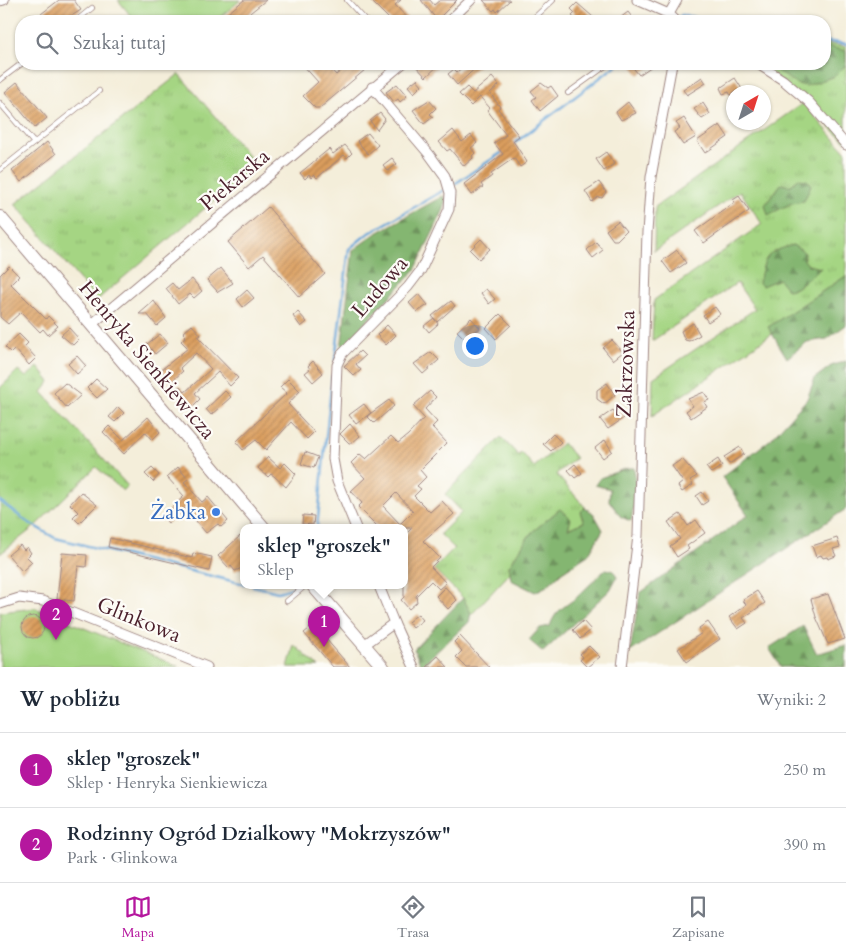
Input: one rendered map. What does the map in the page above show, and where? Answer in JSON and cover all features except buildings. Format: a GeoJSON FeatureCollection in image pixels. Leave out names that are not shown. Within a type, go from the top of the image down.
{"type":"FeatureCollection","features":[{"type":"Feature","properties":{"kind":"main road","name":"Henryka Sienkiewicza"},"geometry":{"type":"LineString","coordinates":[[0,217],[261,524]]}},
{"type":"Feature","properties":{"kind":"main road"},"geometry":{"type":"LineString","coordinates":[[316,589],[383,667]]}},
{"type":"Feature","properties":{"kind":"street"},"geometry":{"type":"LineString","coordinates":[[0,1],[4,0]]}},
{"type":"Feature","properties":{"kind":"street"},"geometry":{"type":"LineString","coordinates":[[455,15],[471,0]]}},
{"type":"Feature","properties":{"kind":"street"},"geometry":{"type":"LineString","coordinates":[[638,0],[665,15]]}},
{"type":"Feature","properties":{"kind":"street"},"geometry":{"type":"LineString","coordinates":[[671,15],[677,0]]}},
{"type":"Feature","properties":{"kind":"street","name":"Piekarska"},"geometry":{"type":"LineString","coordinates":[[91,325],[394,70]]}},
{"type":"Feature","properties":{"kind":"street","name":"Zakrzowska"},"geometry":{"type":"LineString","coordinates":[[622,667],[638,536],[647,232],[651,176],[671,70]]}},
{"type":"Feature","properties":{"kind":"street"},"geometry":{"type":"LineString","coordinates":[[767,70],[783,80],[808,102],[846,145]]}},
{"type":"Feature","properties":{"kind":"street","name":"Ludowa"},"geometry":{"type":"LineString","coordinates":[[354,524],[337,481],[333,459],[337,365],[342,354],[408,287],[421,270],[448,209],[450,193],[445,176],[429,154],[372,88]]}},
{"type":"Feature","properties":{"kind":"street"},"geometry":{"type":"LineString","coordinates":[[380,589],[414,667]]}},
{"type":"Feature","properties":{"kind":"street","name":"Glinkowa"},"geometry":{"type":"LineString","coordinates":[[0,604],[19,598],[43,601],[207,667]]}},
{"type":"Feature","properties":{"kind":"street"},"geometry":{"type":"LineString","coordinates":[[364,645],[394,623]]}},
{"type":"Feature","properties":{"kind":"lane"},"geometry":{"type":"LineString","coordinates":[[347,0],[361,15]]}},
{"type":"Feature","properties":{"kind":"lane"},"geometry":{"type":"LineString","coordinates":[[537,15],[553,0]]}},
{"type":"Feature","properties":{"kind":"lane"},"geometry":{"type":"LineString","coordinates":[[83,15],[92,8]]}},
{"type":"Feature","properties":{"kind":"lane"},"geometry":{"type":"LineString","coordinates":[[0,80],[15,69]]}},
{"type":"Feature","properties":{"kind":"lane"},"geometry":{"type":"LineString","coordinates":[[568,93],[600,70]]}},
{"type":"Feature","properties":{"kind":"lane"},"geometry":{"type":"LineString","coordinates":[[0,170],[99,91]]}},
{"type":"Feature","properties":{"kind":"lane"},"geometry":{"type":"LineString","coordinates":[[0,103],[34,143]]}},
{"type":"Feature","properties":{"kind":"lane"},"geometry":{"type":"LineString","coordinates":[[287,601],[301,589]]}},
{"type":"Feature","properties":{"kind":"green space"},"geometry":{"type":"Polygon","coordinates":[[[118,0],[241,0],[222,15],[130,15],[118,0]]]}},
{"type":"Feature","properties":{"kind":"green space"},"geometry":{"type":"Polygon","coordinates":[[[831,44],[846,47],[846,142],[768,70],[831,70],[831,44]]]}},
{"type":"Feature","properties":{"kind":"green space"},"geometry":{"type":"Polygon","coordinates":[[[831,47],[846,51],[846,65],[835,76],[806,86],[797,84],[775,70],[831,70],[831,47]]]}},
{"type":"Feature","properties":{"kind":"green space"},"geometry":{"type":"Polygon","coordinates":[[[179,74],[256,165],[97,300],[15,204],[179,74]]]}},
{"type":"Feature","properties":{"kind":"green space"},"geometry":{"type":"Polygon","coordinates":[[[803,103],[846,152],[846,276],[769,327],[772,334],[652,416],[653,378],[755,309],[737,283],[652,341],[654,300],[762,224],[740,191],[654,251],[655,207],[765,130],[771,130],[771,125],[803,103]]]}},
{"type":"Feature","properties":{"kind":"green space"},"geometry":{"type":"Polygon","coordinates":[[[798,179],[807,180],[811,185],[804,201],[792,203],[768,215],[765,205],[781,184],[790,186],[798,179]]]}},
{"type":"Feature","properties":{"kind":"green space"},"geometry":{"type":"Polygon","coordinates":[[[443,196],[446,198],[444,209],[415,270],[341,349],[353,250],[375,234],[443,196]]]}},
{"type":"Feature","properties":{"kind":"green space"},"geometry":{"type":"Polygon","coordinates":[[[793,245],[805,253],[804,260],[808,265],[821,268],[796,288],[788,290],[779,279],[762,286],[759,283],[765,261],[768,257],[772,253],[793,245]]]}},
{"type":"Feature","properties":{"kind":"green space"},"geometry":{"type":"Polygon","coordinates":[[[846,276],[846,325],[827,339],[807,342],[787,358],[768,327],[846,276]]]}},
{"type":"Feature","properties":{"kind":"green space"},"geometry":{"type":"Polygon","coordinates":[[[846,361],[846,509],[630,652],[640,593],[748,515],[722,477],[771,439],[807,399],[815,378],[831,366],[846,361]]]}},
{"type":"Feature","properties":{"kind":"green space"},"geometry":{"type":"Polygon","coordinates":[[[38,367],[50,382],[42,392],[128,486],[123,491],[96,467],[33,528],[0,554],[0,388],[18,370],[26,377],[38,367]]]}},
{"type":"Feature","properties":{"kind":"green space"},"geometry":{"type":"Polygon","coordinates":[[[501,437],[518,455],[522,453],[534,467],[563,443],[576,458],[556,474],[585,507],[580,512],[584,522],[567,529],[560,509],[531,533],[509,566],[510,573],[471,615],[463,598],[434,569],[454,548],[440,534],[462,512],[445,494],[501,437]]]}},
{"type":"Feature","properties":{"kind":"green space"},"geometry":{"type":"Polygon","coordinates":[[[627,468],[634,468],[636,493],[631,521],[621,517],[609,501],[610,489],[595,485],[600,478],[627,468]]]}},
{"type":"Feature","properties":{"kind":"green space"},"geometry":{"type":"Polygon","coordinates":[[[585,507],[594,514],[603,530],[588,555],[562,572],[547,586],[535,592],[511,580],[509,566],[531,533],[560,509],[571,519],[568,529],[584,522],[580,512],[585,507]]]}},
{"type":"Feature","properties":{"kind":"green space"},"geometry":{"type":"Polygon","coordinates":[[[606,569],[614,571],[617,577],[610,590],[543,652],[529,640],[540,628],[550,626],[558,612],[577,597],[606,569]]]}},
{"type":"Feature","properties":{"kind":"green space"},"geometry":{"type":"Polygon","coordinates":[[[463,598],[471,613],[469,622],[421,666],[414,649],[463,598]]]}},
{"type":"Feature","properties":{"kind":"green space"},"geometry":{"type":"Polygon","coordinates":[[[35,608],[180,667],[0,667],[0,612],[35,608]]]}},
{"type":"Feature","properties":{"kind":"green space"},"geometry":{"type":"Polygon","coordinates":[[[803,626],[817,654],[846,645],[846,667],[781,667],[769,648],[803,626]]]}},
{"type":"Feature","properties":{"kind":"green space"},"geometry":{"type":"Polygon","coordinates":[[[294,645],[319,667],[288,667],[294,645]]]}},
{"type":"Feature","properties":{"kind":"waterway"},"geometry":{"type":"LineString","coordinates":[[831,42],[846,44]]}},
{"type":"Feature","properties":{"kind":"waterway"},"geometry":{"type":"LineString","coordinates":[[512,145],[610,70]]}},
{"type":"Feature","properties":{"kind":"waterway"},"geometry":{"type":"LineString","coordinates":[[453,185],[504,151]]}},
{"type":"Feature","properties":{"kind":"waterway"},"geometry":{"type":"LineString","coordinates":[[335,360],[349,249],[366,235],[444,190]]}},
{"type":"Feature","properties":{"kind":"waterway"},"geometry":{"type":"LineString","coordinates":[[317,524],[332,376]]}},
{"type":"Feature","properties":{"kind":"waterway"},"geometry":{"type":"LineString","coordinates":[[0,501],[26,521],[55,538],[240,583]]}},
{"type":"Feature","properties":{"kind":"waterway"},"geometry":{"type":"LineString","coordinates":[[266,589],[278,592],[288,589]]}},
{"type":"Feature","properties":{"kind":"place","name":"Żabka"},"geometry":{"type":"Point","coordinates":[216,512]}},
{"type":"Feature","properties":{"kind":"place","name":"Rodzinny Ogród Dzialkowy \"Mokrzyszów\""},"geometry":{"type":"Point","coordinates":[56,640]}},
{"type":"Feature","properties":{"kind":"place","name":"sklep \"groszek\""},"geometry":{"type":"Point","coordinates":[324,647]}}]}
